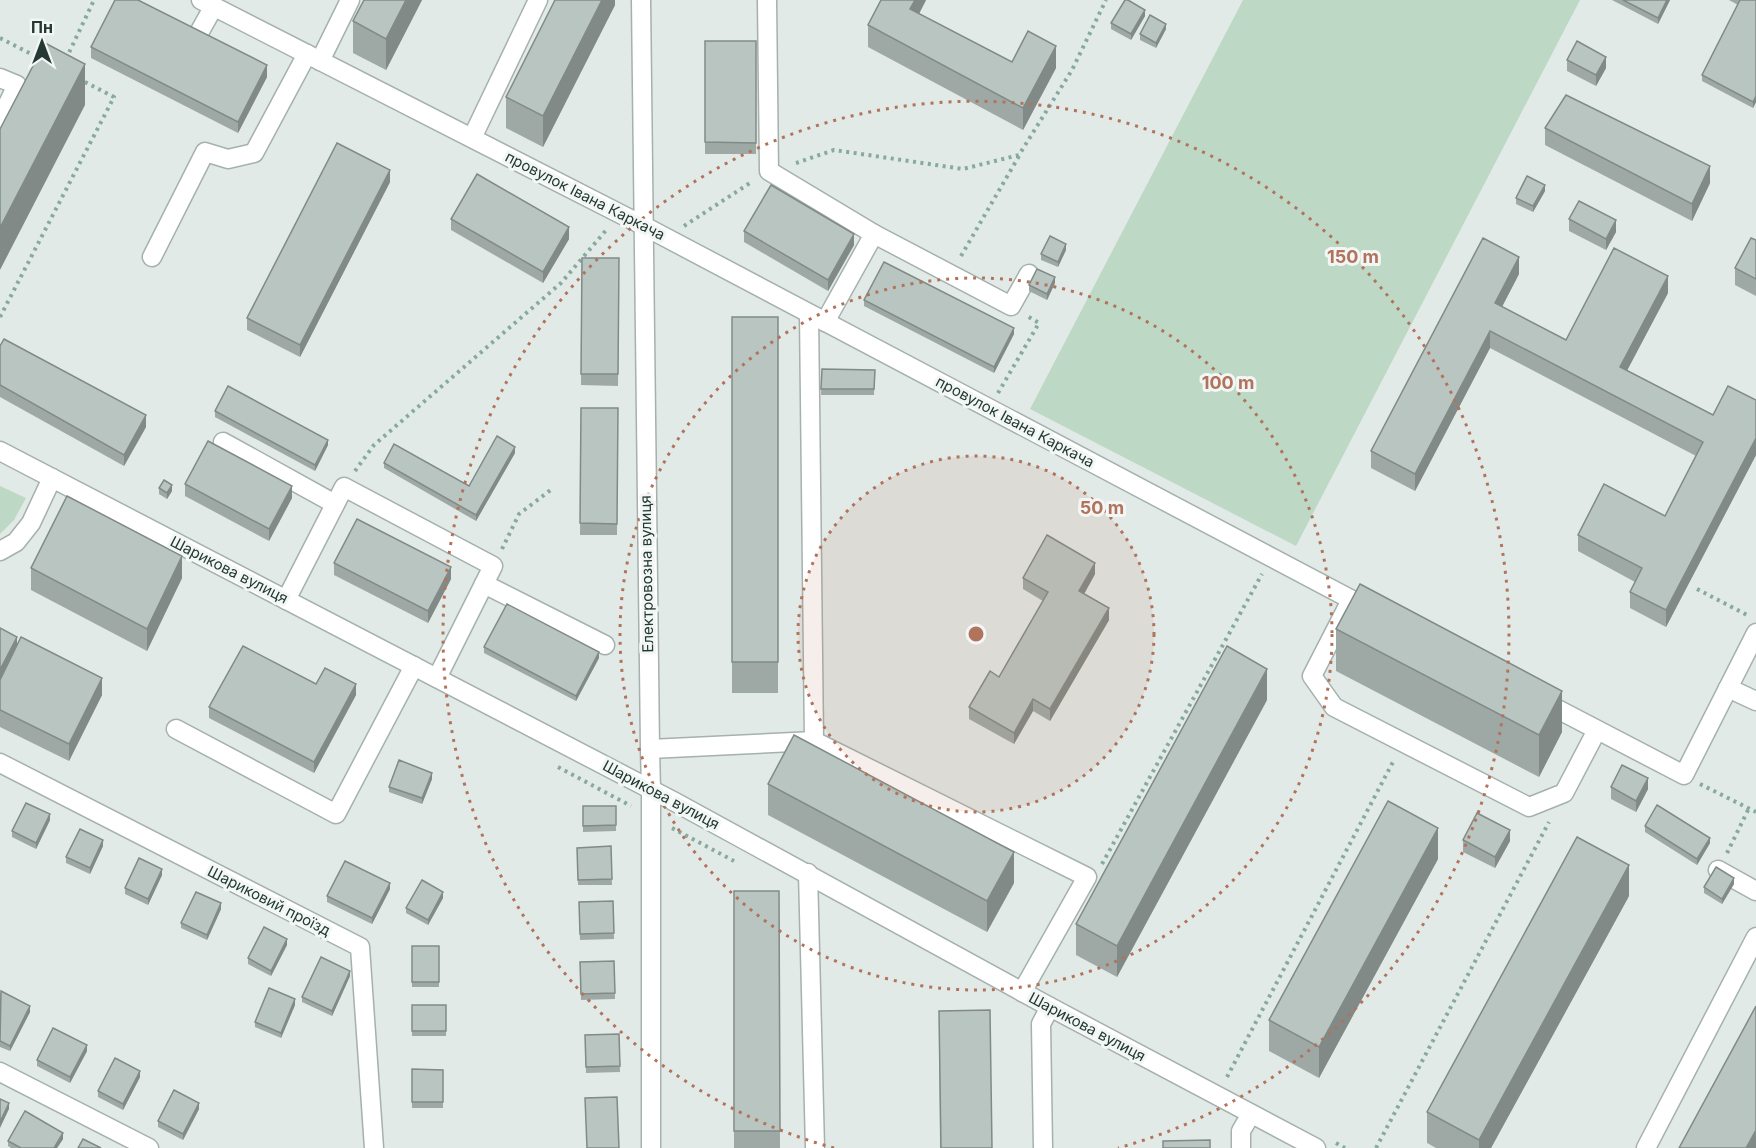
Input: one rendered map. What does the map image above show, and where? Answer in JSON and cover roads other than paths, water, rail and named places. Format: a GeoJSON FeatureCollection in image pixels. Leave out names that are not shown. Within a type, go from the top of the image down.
{"type":"FeatureCollection","features":[{"type":"Feature","properties":{"kind":"street"},"geometry":{"type":"LineString","coordinates":[[152,257],[205,152],[228,159],[254,153],[350,0]]}},
{"type":"Feature","properties":{"kind":"street"},"geometry":{"type":"LineString","coordinates":[[472,138],[538,0]]}},
{"type":"Feature","properties":{"kind":"street","name":"Електровозна вулиця"},"geometry":{"type":"LineString","coordinates":[[641,0],[651,789],[651,1148]]}},
{"type":"Feature","properties":{"kind":"street"},"geometry":{"type":"LineString","coordinates":[[767,0],[769,171],[874,234],[1011,306],[1029,274]]}},
{"type":"Feature","properties":{"kind":"street"},"geometry":{"type":"LineString","coordinates":[[200,31],[208,3]]}},
{"type":"Feature","properties":{"kind":"street","name":"провулок Івана Каркача"},"geometry":{"type":"LineString","coordinates":[[208,3],[644,226],[1392,621]]}},
{"type":"Feature","properties":{"kind":"street"},"geometry":{"type":"LineString","coordinates":[[0,78],[17,85],[0,120]]}},
{"type":"Feature","properties":{"kind":"street"},"geometry":{"type":"LineString","coordinates":[[814,741],[817,318],[874,234]]}},
{"type":"Feature","properties":{"kind":"street"},"geometry":{"type":"LineString","coordinates":[[223,442],[335,504]]}},
{"type":"Feature","properties":{"kind":"street","name":"Шарикова вулиця"},"geometry":{"type":"LineString","coordinates":[[0,451],[651,789],[1022,992],[1316,1148]]}},
{"type":"Feature","properties":{"kind":"street"},"geometry":{"type":"LineString","coordinates":[[0,551],[16,542],[31,523],[52,478]]}},
{"type":"Feature","properties":{"kind":"street"},"geometry":{"type":"LineString","coordinates":[[286,600],[344,487],[493,566],[437,678]]}},
{"type":"Feature","properties":{"kind":"street"},"geometry":{"type":"LineString","coordinates":[[484,584],[605,645]]}},
{"type":"Feature","properties":{"kind":"street"},"geometry":{"type":"LineString","coordinates":[[1352,600],[1312,676],[1334,706],[1529,807],[1564,793],[1597,730]]}},
{"type":"Feature","properties":{"kind":"street"},"geometry":{"type":"LineString","coordinates":[[1525,692],[1684,775],[1756,633]]}},
{"type":"Feature","properties":{"kind":"street"},"geometry":{"type":"LineString","coordinates":[[176,729],[336,814],[414,666]]}},
{"type":"Feature","properties":{"kind":"street"},"geometry":{"type":"LineString","coordinates":[[1728,688],[1756,701]]}},
{"type":"Feature","properties":{"kind":"street"},"geometry":{"type":"LineString","coordinates":[[650,749],[814,741],[1087,877],[1022,992]]}},
{"type":"Feature","properties":{"kind":"street","name":"Шариковий проїзд"},"geometry":{"type":"LineString","coordinates":[[0,762],[360,947],[374,1148]]}},
{"type":"Feature","properties":{"kind":"street"},"geometry":{"type":"LineString","coordinates":[[1718,870],[1756,891]]}},
{"type":"Feature","properties":{"kind":"street"},"geometry":{"type":"LineString","coordinates":[[808,873],[815,1148]]}},
{"type":"Feature","properties":{"kind":"street"},"geometry":{"type":"LineString","coordinates":[[1646,1148],[1756,937]]}},
{"type":"Feature","properties":{"kind":"street"},"geometry":{"type":"LineString","coordinates":[[1043,1148],[1041,1024],[1050,1007]]}},
{"type":"Feature","properties":{"kind":"street"},"geometry":{"type":"LineString","coordinates":[[0,1072],[149,1148]]}},
{"type":"Feature","properties":{"kind":"street"},"geometry":{"type":"LineString","coordinates":[[1241,1148],[1241,1131],[1251,1114]]}}]}
